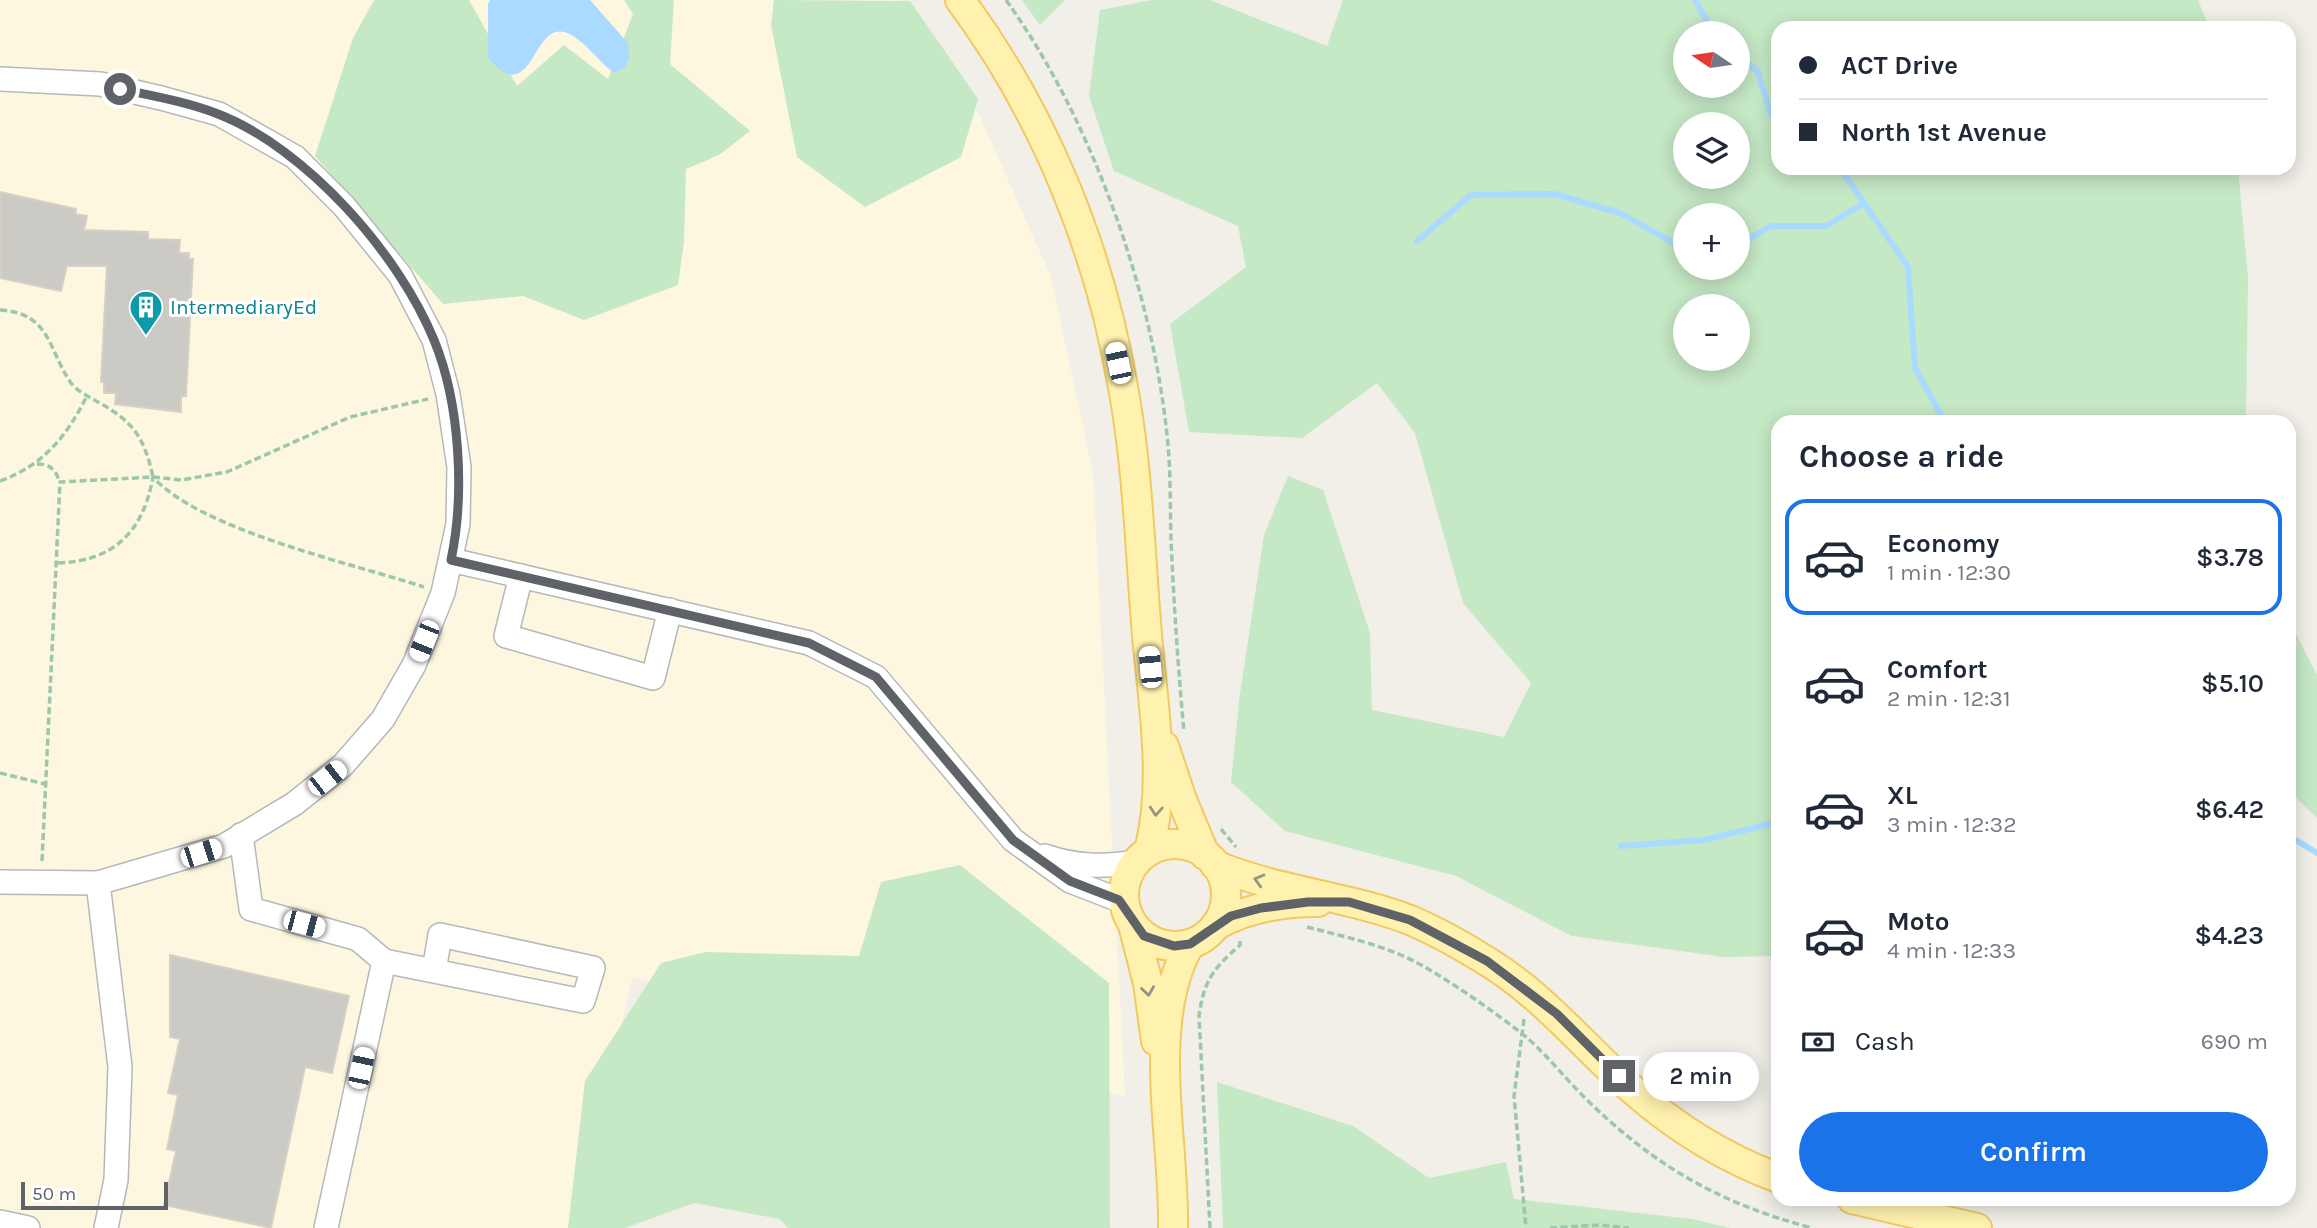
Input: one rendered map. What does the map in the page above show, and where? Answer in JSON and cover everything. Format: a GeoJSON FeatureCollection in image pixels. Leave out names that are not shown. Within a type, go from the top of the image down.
{"type":"FeatureCollection","features":[{"type":"Feature","properties":{"kind":"main road"},"geometry":{"type":"LineString","coordinates":[[960,0],[1009,73],[1064,183],[1108,313],[1124,388],[1132,449],[1154,721],[1157,791],[1143,856],[1127,877],[1129,915],[1164,1067]]}},
{"type":"Feature","properties":{"kind":"main road"},"geometry":{"type":"LineString","coordinates":[[1154,721],[1210,860],[1222,877],[1226,894],[1223,911],[1216,926]]}},
{"type":"Feature","properties":{"kind":"main road"},"geometry":{"type":"LineString","coordinates":[[1143,856],[1166,845],[1183,845],[1246,876],[1410,920],[1444,937],[1527,989],[1557,1014],[1633,1090],[1669,1119],[1712,1147],[1771,1175]]}},
{"type":"Feature","properties":{"kind":"main road"},"geometry":{"type":"LineString","coordinates":[[1129,915],[1144,936],[1158,943],[1174,946],[1190,944],[1231,916],[1261,908],[1308,902],[1349,902]]}},
{"type":"Feature","properties":{"kind":"main road"},"geometry":{"type":"LineString","coordinates":[[1173,1228],[1164,1067],[1174,980],[1190,944]]}},
{"type":"Feature","properties":{"kind":"main road"},"geometry":{"type":"LineString","coordinates":[[1882,1206],[1977,1228]]}},
{"type":"Feature","properties":{"kind":"lane"},"geometry":{"type":"LineString","coordinates":[[0,79],[100,84],[161,98],[219,114],[295,157],[344,206],[400,275],[434,341],[448,394],[459,467],[458,524],[443,593],[414,665],[383,719],[343,765],[294,804],[223,846],[98,883],[0,882]]}},
{"type":"Feature","properties":{"kind":"lane"},"geometry":{"type":"LineString","coordinates":[[451,560],[809,643],[876,677],[1013,840],[1062,876],[1112,897],[1129,915]]}},
{"type":"Feature","properties":{"kind":"lane"},"geometry":{"type":"LineString","coordinates":[[521,576],[506,636],[653,678],[670,610]]}},
{"type":"Feature","properties":{"kind":"lane"},"geometry":{"type":"LineString","coordinates":[[241,835],[251,909],[358,939],[384,961],[583,1001],[593,968],[440,935],[434,971]]}},
{"type":"Feature","properties":{"kind":"lane"},"geometry":{"type":"LineString","coordinates":[[1035,854],[1071,864],[1112,866],[1143,856]]}},
{"type":"Feature","properties":{"kind":"lane"},"geometry":{"type":"LineString","coordinates":[[98,883],[120,1067],[116,1180],[106,1228]]}},
{"type":"Feature","properties":{"kind":"lane"},"geometry":{"type":"LineString","coordinates":[[326,1228],[384,961]]}},
{"type":"Feature","properties":{"kind":"lane"},"geometry":{"type":"LineString","coordinates":[[0,1222],[28,1228]]}},
{"type":"Feature","properties":{"kind":"path"},"geometry":{"type":"LineString","coordinates":[[0,310],[14,311],[34,321],[50,338],[72,384],[129,422],[146,446],[153,477],[148,506],[132,531],[104,554],[79,562],[58,563]]}},
{"type":"Feature","properties":{"kind":"path"},"geometry":{"type":"LineString","coordinates":[[60,482],[153,477],[181,480],[227,472],[350,416],[448,394]]}},
{"type":"Feature","properties":{"kind":"path"},"geometry":{"type":"LineString","coordinates":[[0,481],[36,464],[54,449],[71,427],[87,396]]}},
{"type":"Feature","properties":{"kind":"path"},"geometry":{"type":"LineString","coordinates":[[36,464],[46,464],[55,470],[60,482],[40,884]]}},
{"type":"Feature","properties":{"kind":"path"},"geometry":{"type":"LineString","coordinates":[[153,477],[160,485],[200,510],[239,528],[443,593]]}},
{"type":"Feature","properties":{"kind":"path"},"geometry":{"type":"LineString","coordinates":[[0,773],[46,784]]}},
{"type":"Feature","properties":{"kind":"path"},"geometry":{"type":"LineString","coordinates":[[1302,926],[1375,945],[1422,965],[1522,1034],[1585,1098],[1638,1144],[1687,1180],[1757,1213],[1812,1228]]}},
{"type":"Feature","properties":{"kind":"path"},"geometry":{"type":"LineString","coordinates":[[1526,1228],[1514,1096],[1527,989]]}},
{"type":"Feature","properties":{"kind":"path"},"geometry":{"type":"LineString","coordinates":[[1550,1228],[1600,1225],[1629,1228]]}},
{"type":"Feature","properties":{"kind":"shaded area","name":"IntermediaryEd"},"geometry":{"type":"Polygon","coordinates":[[[0,0],[899,0],[979,114],[1051,277],[1093,473],[1125,1096],[632,977],[579,1228],[0,1228],[0,0]]]}},
{"type":"Feature","properties":{"kind":"green space"},"geometry":{"type":"Polygon","coordinates":[[[374,0],[469,0],[517,86],[564,45],[608,79],[633,14],[624,0],[674,0],[670,64],[750,131],[719,155],[686,169],[684,241],[678,285],[584,320],[523,296],[443,304],[315,156],[353,38],[374,0]]]}},
{"type":"Feature","properties":{"kind":"green space"},"geometry":{"type":"Polygon","coordinates":[[[774,0],[910,1],[978,99],[961,157],[865,207],[797,157],[771,25],[774,0]]]}},
{"type":"Feature","properties":{"kind":"green space"},"geometry":{"type":"Polygon","coordinates":[[[1022,0],[1065,0],[1040,25],[1022,0]]]}},
{"type":"Feature","properties":{"kind":"green space"},"geometry":{"type":"Polygon","coordinates":[[[1152,0],[1210,0],[1327,46],[1343,0],[2198,0],[2206,21],[1771,21],[1771,175],[2239,175],[2248,278],[2246,415],[1771,415],[1771,956],[1724,957],[1572,936],[1456,876],[1285,831],[1231,782],[1240,694],[1264,535],[1288,476],[1323,490],[1370,633],[1372,710],[1504,737],[1531,683],[1463,603],[1415,433],[1377,383],[1302,438],[1189,432],[1170,324],[1246,267],[1238,226],[1114,171],[1089,96],[1100,10],[1152,0]]]}},
{"type":"Feature","properties":{"kind":"green space"},"geometry":{"type":"Polygon","coordinates":[[[2296,634],[2317,675],[2317,818],[2296,798],[2296,634]]]}},
{"type":"Feature","properties":{"kind":"green space"},"geometry":{"type":"Polygon","coordinates":[[[960,865],[1109,983],[1110,1228],[788,1228],[780,1219],[694,1203],[625,1228],[568,1228],[585,1081],[661,963],[706,952],[859,956],[881,882],[960,865]]]}},
{"type":"Feature","properties":{"kind":"green space"},"geometry":{"type":"Polygon","coordinates":[[[1217,1082],[1353,1126],[1429,1178],[1506,1162],[1514,1199],[1692,1219],[1730,1228],[1223,1228],[1217,1082]]]}},
{"type":"Feature","properties":{"kind":"water"},"geometry":{"type":"Polygon","coordinates":[[[490,0],[590,0],[628,43],[629,59],[625,68],[614,73],[573,36],[561,32],[551,34],[544,41],[524,69],[516,74],[505,73],[488,58],[490,0]]]}},
{"type":"Feature","properties":{"kind":"building","name":"IntermediaryEd"},"geometry":{"type":"Polygon","coordinates":[[[0,192],[76,209],[75,214],[87,216],[84,230],[148,232],[148,239],[180,240],[179,253],[189,253],[189,259],[193,259],[186,396],[181,396],[181,412],[115,404],[116,393],[104,393],[104,382],[101,382],[107,266],[67,266],[61,291],[0,278],[0,192]]]}},
{"type":"Feature","properties":{"kind":"building"},"geometry":{"type":"Polygon","coordinates":[[[170,955],[349,996],[332,1073],[305,1067],[271,1228],[164,1205],[176,1151],[167,1149],[178,1095],[168,1093],[180,1039],[170,1037],[170,955]]]}},
{"type":"Feature","properties":{"kind":"waterway"},"geometry":{"type":"LineString","coordinates":[[1695,0],[1707,21]]}},
{"type":"Feature","properties":{"kind":"waterway"},"geometry":{"type":"LineString","coordinates":[[1750,65],[1758,72],[1771,115]]}},
{"type":"Feature","properties":{"kind":"waterway"},"geometry":{"type":"LineString","coordinates":[[1845,175],[1908,267],[1915,368],[1941,415]]}},
{"type":"Feature","properties":{"kind":"waterway"},"geometry":{"type":"LineString","coordinates":[[1417,241],[1471,195],[1554,194],[1620,213],[1673,242]]}},
{"type":"Feature","properties":{"kind":"waterway"},"geometry":{"type":"LineString","coordinates":[[1750,238],[1771,226],[1826,226],[1864,203]]}},
{"type":"Feature","properties":{"kind":"waterway"},"geometry":{"type":"LineString","coordinates":[[1621,846],[1704,840],[1771,824]]}},
{"type":"Feature","properties":{"kind":"waterway"},"geometry":{"type":"LineString","coordinates":[[2296,840],[2317,853]]}},
{"type":"Feature","properties":{"kind":"place","name":"IntermediaryEd"},"geometry":{"type":"Point","coordinates":[146,337]}},
{"type":"Feature","properties":{"kind":"route"},"geometry":{"type":"LineString","coordinates":[[120,89],[219,114],[295,157],[344,206],[400,275],[434,341],[448,394],[459,467],[458,524],[451,560],[809,643],[876,677],[1013,840],[1070,881],[1119,900],[1125,906],[1133,925],[1144,936],[1158,943],[1174,946],[1190,944],[1204,937],[1231,916],[1261,908],[1308,902],[1349,902],[1410,920],[1487,961],[1557,1014],[1619,1076]]}}]}
